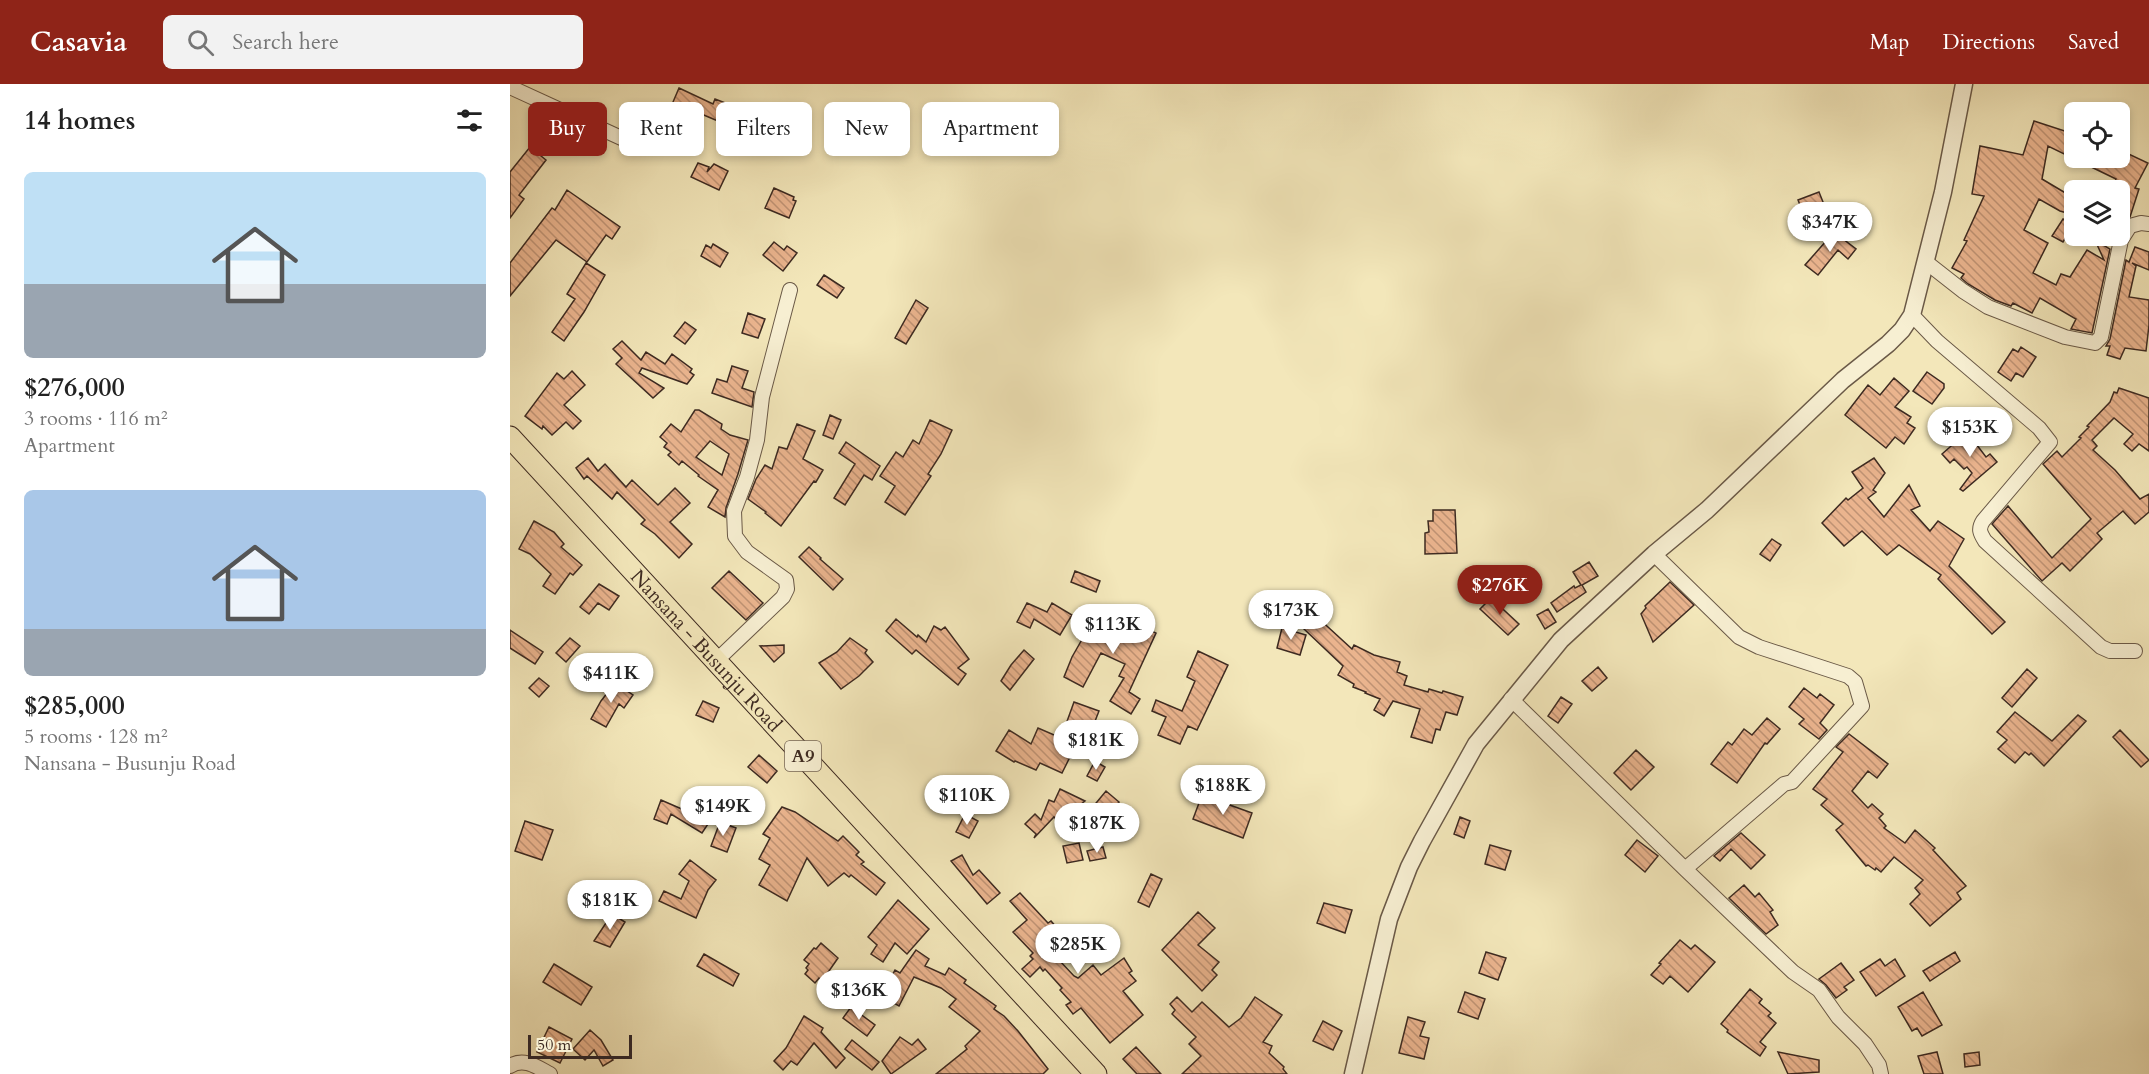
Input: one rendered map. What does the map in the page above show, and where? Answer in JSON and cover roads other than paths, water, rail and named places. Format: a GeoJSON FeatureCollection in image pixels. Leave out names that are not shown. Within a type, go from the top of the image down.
{"type":"FeatureCollection","features":[{"type":"Feature","properties":{"kind":"main road","name":"Nansana - Busunju Road"},"geometry":{"type":"LineString","coordinates":[[510,437],[1096,1074]]}},
{"type":"Feature","properties":{"kind":"street"},"geometry":{"type":"LineString","coordinates":[[1353,1074],[1389,919],[1409,867],[1445,796],[1476,744],[1561,640],[1654,554],[1707,510],[1843,380],[1902,330],[1911,315],[1926,262],[1943,192],[1964,84]]}},
{"type":"Feature","properties":{"kind":"street"},"geometry":{"type":"LineString","coordinates":[[510,87],[619,137]]}},
{"type":"Feature","properties":{"kind":"street"},"geometry":{"type":"LineString","coordinates":[[1926,262],[1988,307],[2065,337],[2095,343],[2101,337],[2121,240],[2130,226],[2141,223],[2149,224]]}},
{"type":"Feature","properties":{"kind":"street"},"geometry":{"type":"LineString","coordinates":[[716,661],[783,597],[787,589],[786,580],[747,552],[735,536],[734,511],[755,449],[762,397],[790,290]]}},
{"type":"Feature","properties":{"kind":"street"},"geometry":{"type":"LineString","coordinates":[[1911,315],[1937,341],[2039,428],[2050,442],[1983,521],[1979,528],[1980,534],[2101,647],[2110,651],[2134,651]]}},
{"type":"Feature","properties":{"kind":"street"},"geometry":{"type":"LineString","coordinates":[[1654,554],[1739,637],[1759,647],[1848,676],[1855,682],[1862,706],[1792,782],[1784,784],[1685,870]]}},
{"type":"Feature","properties":{"kind":"street"},"geometry":{"type":"LineString","coordinates":[[1511,699],[1685,870],[1793,972],[1819,990],[1838,1017],[1865,1044],[1879,1065],[1881,1074]]}},
{"type":"Feature","properties":{"kind":"street"},"geometry":{"type":"LineString","coordinates":[[510,1066],[514,1063],[530,1063],[550,1074]]}}]}
